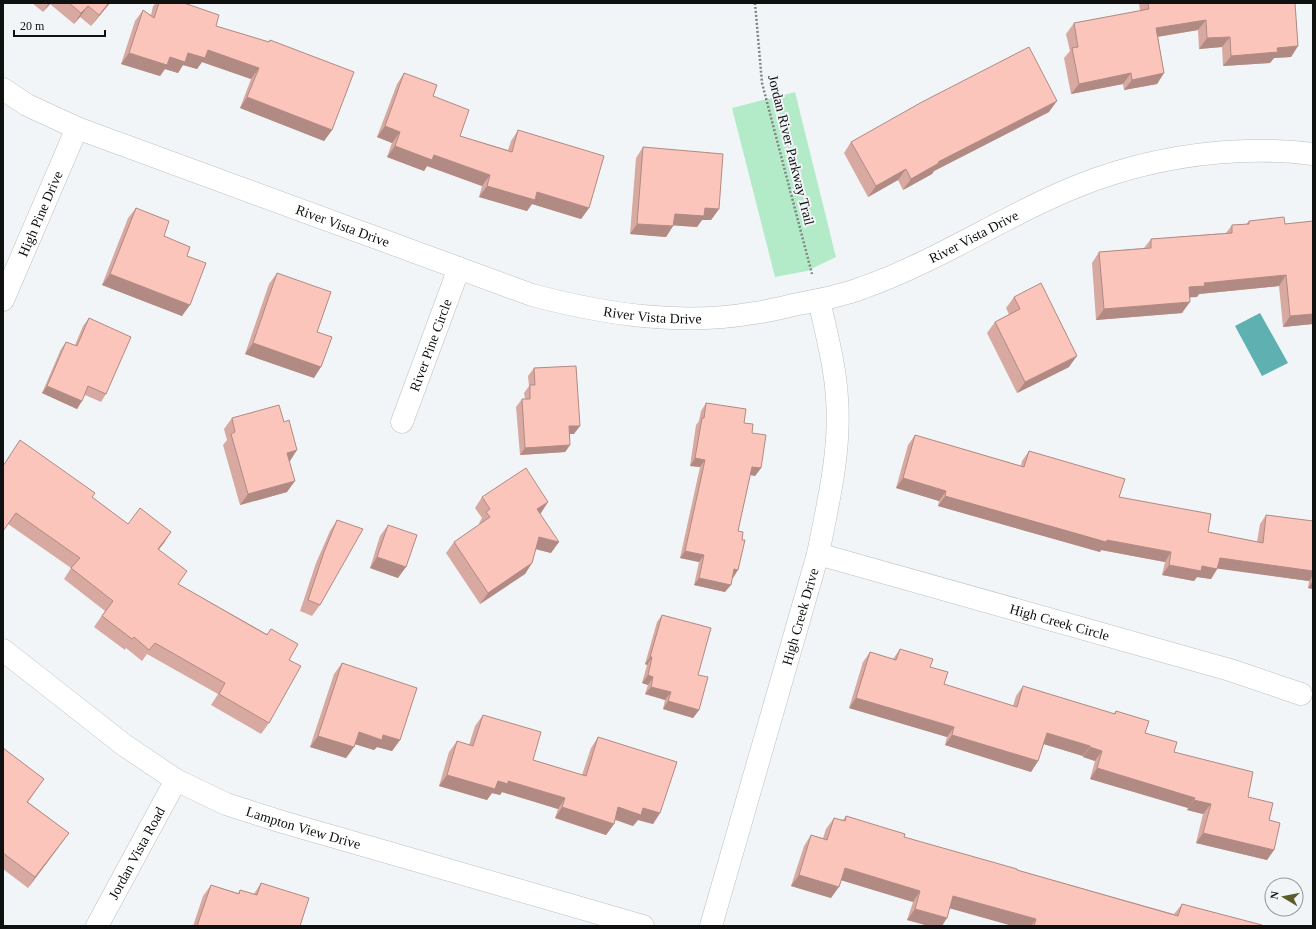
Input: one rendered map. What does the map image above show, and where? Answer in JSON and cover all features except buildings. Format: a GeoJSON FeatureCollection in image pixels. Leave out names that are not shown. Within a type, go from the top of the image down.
{"type":"FeatureCollection","features":[{"type":"Feature","properties":{"kind":"street","name":"River Vista Drive"},"geometry":{"type":"LineString","coordinates":[[3,88],[27,105],[77,128],[532,295],[590,309],[642,316],[679,318],[753,314],[819,300],[860,289],[900,274],[1049,198],[1118,172],[1160,161],[1225,152],[1262,151],[1313,154]]}},
{"type":"Feature","properties":{"kind":"street","name":"High Pine Drive"},"geometry":{"type":"LineString","coordinates":[[3,300],[77,128]]}},
{"type":"Feature","properties":{"kind":"street","name":"River Pine Circle"},"geometry":{"type":"LineString","coordinates":[[402,422],[459,268]]}},
{"type":"Feature","properties":{"kind":"street","name":"High Creek Drive"},"geometry":{"type":"LineString","coordinates":[[711,926],[818,554],[836,450],[837,398],[830,350],[819,300]]}},
{"type":"Feature","properties":{"kind":"street","name":"High Creek Circle"},"geometry":{"type":"LineString","coordinates":[[818,554],[1230,670],[1301,694]]}},
{"type":"Feature","properties":{"kind":"street","name":"Lampton View Drive"},"geometry":{"type":"LineString","coordinates":[[3,650],[124,745],[176,780],[226,804],[279,821],[643,926]]}},
{"type":"Feature","properties":{"kind":"street","name":"Jordan Vista Road"},"geometry":{"type":"LineString","coordinates":[[97,926],[176,780]]}},
{"type":"Feature","properties":{"kind":"path","name":"Jordan River Parkway Trail"},"geometry":{"type":"LineString","coordinates":[[755,3],[762,83],[819,300]]}},
{"type":"Feature","properties":{"kind":"green space"},"geometry":{"type":"Polygon","coordinates":[[[795,92],[836,257],[807,271],[775,277],[732,108],[795,92]]]}},
{"type":"Feature","properties":{"kind":"water"},"geometry":{"type":"Polygon","coordinates":[[[1260,313],[1288,363],[1262,376],[1235,326],[1260,313]]]}}]}
